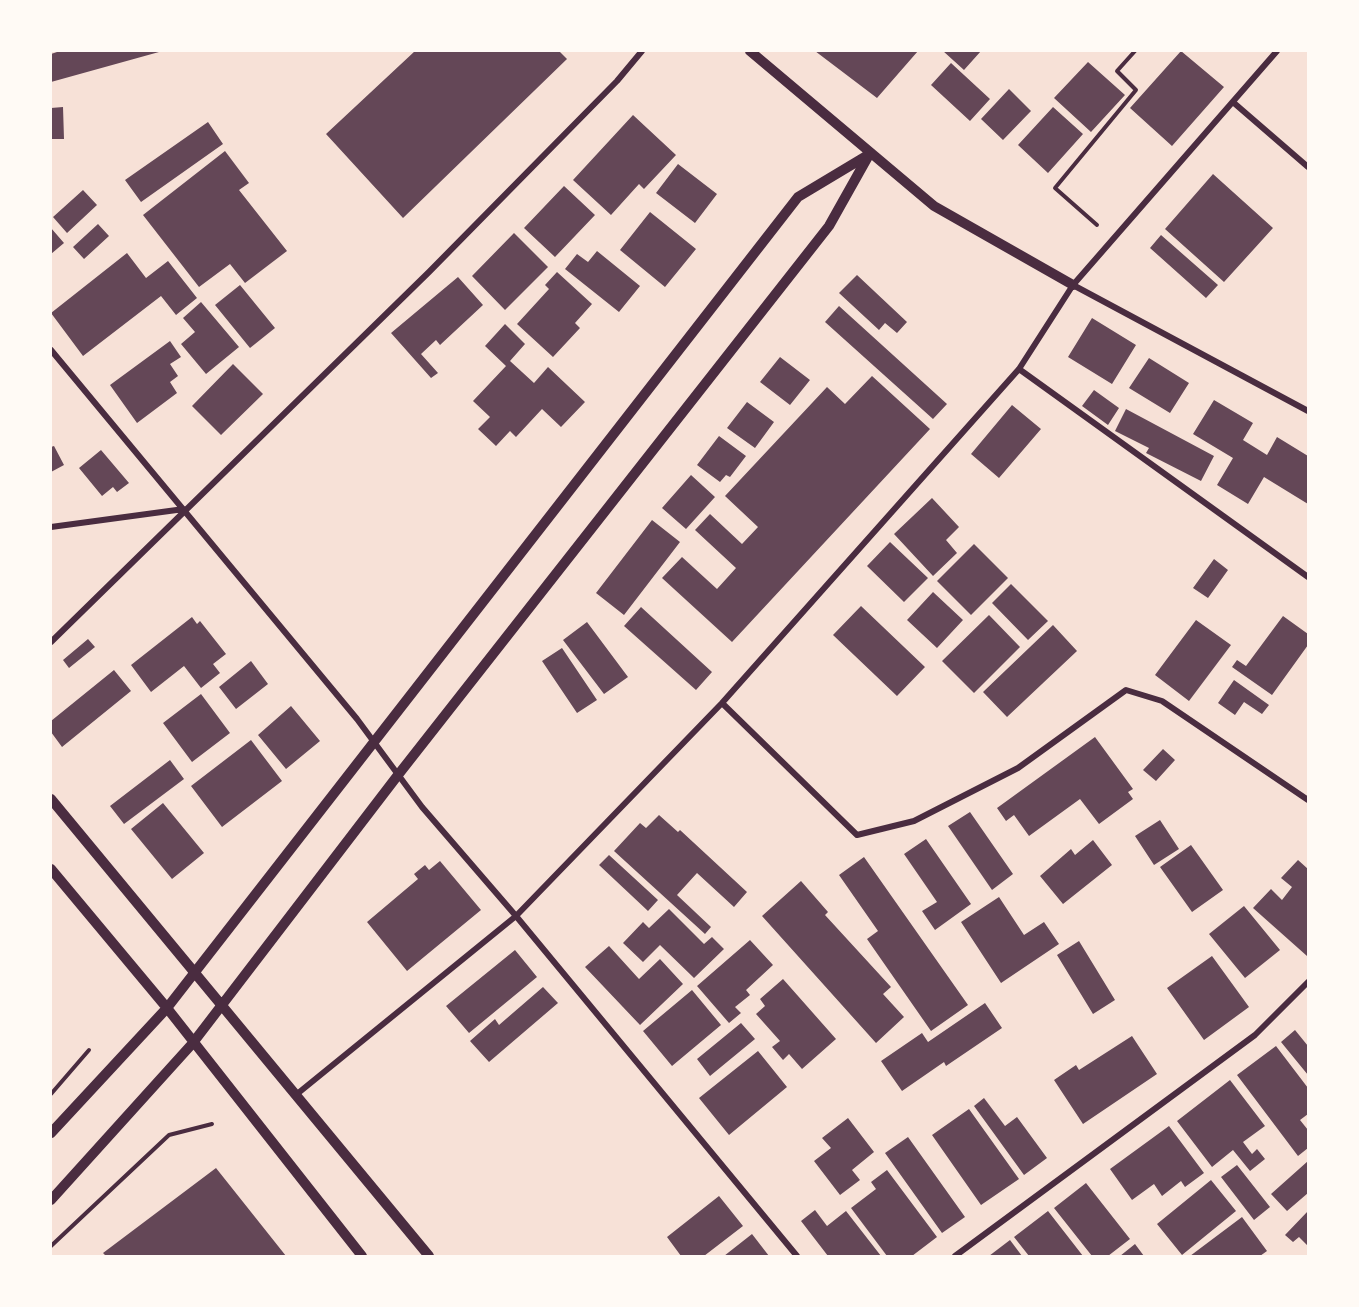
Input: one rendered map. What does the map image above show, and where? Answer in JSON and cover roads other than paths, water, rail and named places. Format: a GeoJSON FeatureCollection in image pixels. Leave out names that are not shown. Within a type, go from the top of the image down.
{"type":"FeatureCollection","features":[{"type":"Feature","properties":{"kind":"street"},"geometry":{"type":"LineString","coordinates":[[51,642],[184,509],[429,272],[617,81],[642,51]]}},
{"type":"Feature","properties":{"kind":"street"},"geometry":{"type":"LineString","coordinates":[[750,51],[934,206],[1073,285],[1308,411]]}},
{"type":"Feature","properties":{"kind":"street"},"geometry":{"type":"LineString","coordinates":[[297,1094],[516,916],[722,703],[1019,369],[1073,285],[1234,104],[1277,51]]}},
{"type":"Feature","properties":{"kind":"street"},"geometry":{"type":"LineString","coordinates":[[1234,104],[1308,167]]}},
{"type":"Feature","properties":{"kind":"street"},"geometry":{"type":"LineString","coordinates":[[51,1133],[167,1008],[798,197],[870,153]]}},
{"type":"Feature","properties":{"kind":"street"},"geometry":{"type":"LineString","coordinates":[[51,1200],[192,1044],[223,1005],[398,775],[829,226],[870,153]]}},
{"type":"Feature","properties":{"kind":"street"},"geometry":{"type":"LineString","coordinates":[[51,350],[357,719],[422,807],[516,916],[797,1256]]}},
{"type":"Feature","properties":{"kind":"street"},"geometry":{"type":"LineString","coordinates":[[1019,369],[1308,577]]}},
{"type":"Feature","properties":{"kind":"street"},"geometry":{"type":"LineString","coordinates":[[51,527],[184,509]]}},
{"type":"Feature","properties":{"kind":"street"},"geometry":{"type":"LineString","coordinates":[[722,703],[857,835],[914,821],[1018,768],[1126,690],[1162,701],[1308,800]]}},
{"type":"Feature","properties":{"kind":"street"},"geometry":{"type":"LineString","coordinates":[[51,800],[429,1256]]}},
{"type":"Feature","properties":{"kind":"street"},"geometry":{"type":"LineString","coordinates":[[51,869],[167,1008],[192,1044],[362,1256]]}},
{"type":"Feature","properties":{"kind":"street"},"geometry":{"type":"LineString","coordinates":[[955,1256],[1255,1035],[1308,982]]}}]}
